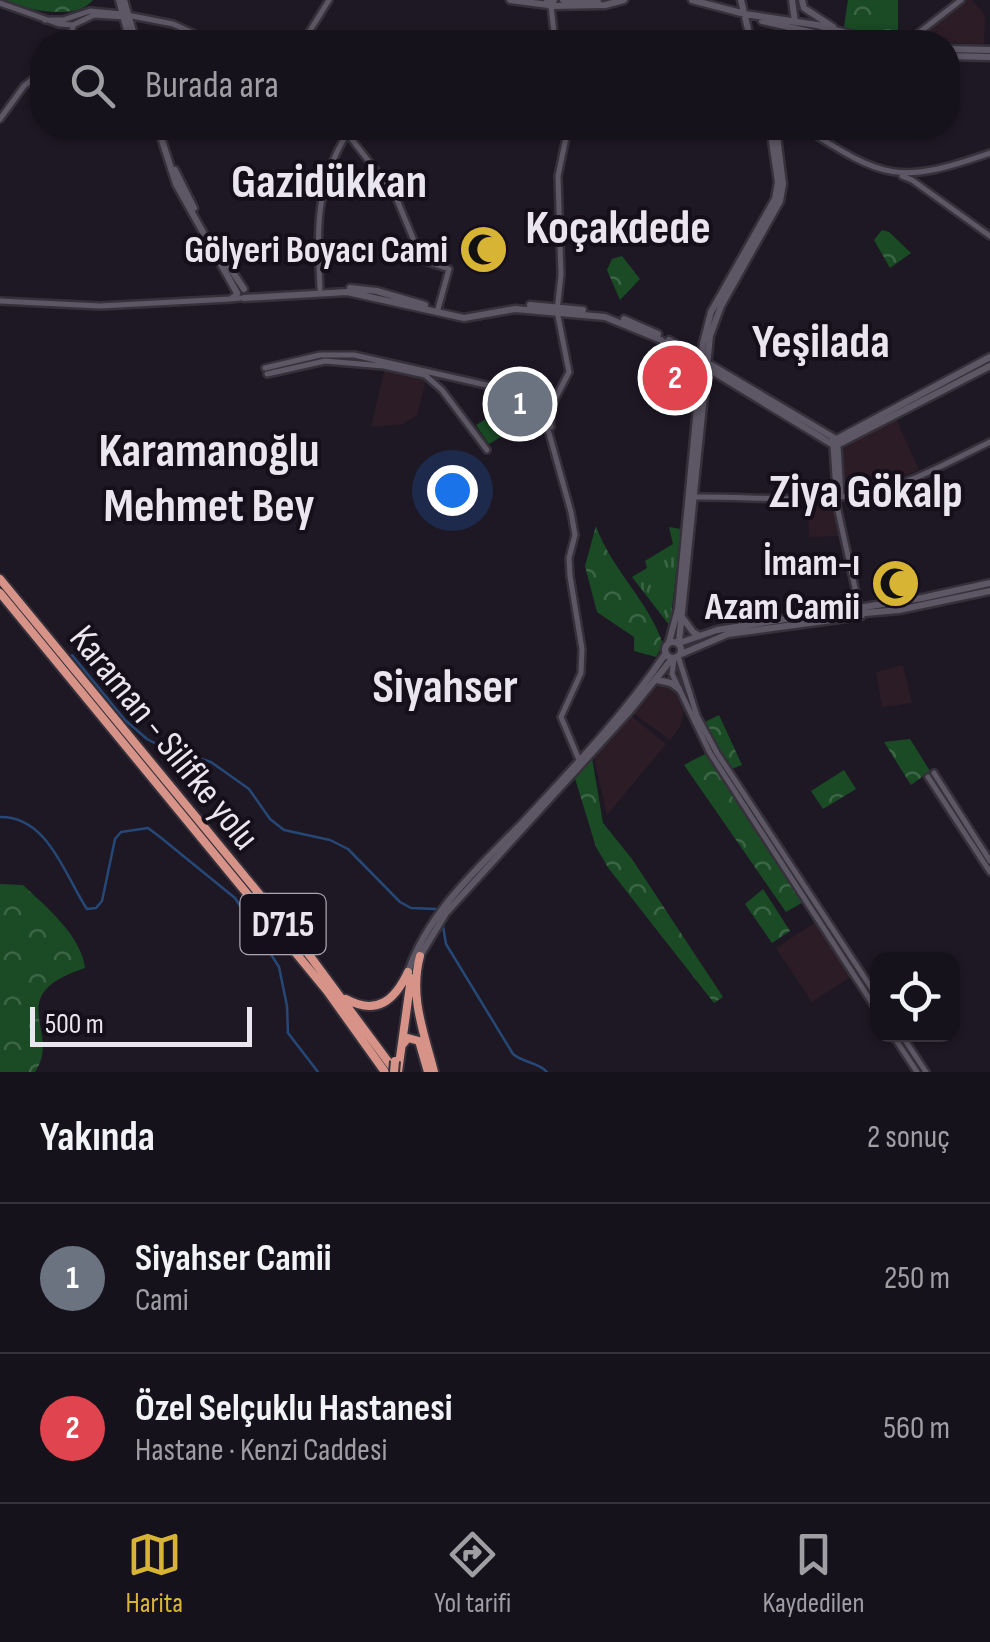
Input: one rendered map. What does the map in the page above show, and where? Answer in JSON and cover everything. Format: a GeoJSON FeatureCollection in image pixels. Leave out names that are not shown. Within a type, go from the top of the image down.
{"type":"FeatureCollection","features":[{"type":"Feature","properties":{"kind":"highway","name":"Karaman - Silifke yolu"},"geometry":{"type":"LineString","coordinates":[[0,580],[342,997],[396,1069]]}},
{"type":"Feature","properties":{"kind":"highway","name":"Karaman - Silifke yolu"},"geometry":{"type":"LineString","coordinates":[[0,592],[327,991],[385,1072]]}},
{"type":"Feature","properties":{"kind":"highway"},"geometry":{"type":"LineString","coordinates":[[396,1069],[409,985],[420,956]]}},
{"type":"Feature","properties":{"kind":"highway"},"geometry":{"type":"LineString","coordinates":[[420,956],[415,978],[416,1003],[431,1072]]}},
{"type":"Feature","properties":{"kind":"highway"},"geometry":{"type":"LineString","coordinates":[[342,997],[362,1006],[382,1005],[398,993],[408,972]]}},
{"type":"Feature","properties":{"kind":"highway"},"geometry":{"type":"LineString","coordinates":[[396,1069],[408,972]]}},
{"type":"Feature","properties":{"kind":"highway"},"geometry":{"type":"LineString","coordinates":[[401,1048],[408,1038],[419,1041],[431,1072]]}},
{"type":"Feature","properties":{"kind":"main road"},"geometry":{"type":"LineString","coordinates":[[121,0],[129,30]]}},
{"type":"Feature","properties":{"kind":"main road"},"geometry":{"type":"LineString","coordinates":[[510,0],[588,6],[624,0]]}},
{"type":"Feature","properties":{"kind":"main road"},"geometry":{"type":"LineString","coordinates":[[530,0],[548,3]]}},
{"type":"Feature","properties":{"kind":"main road"},"geometry":{"type":"LineString","coordinates":[[563,0],[609,0]]}},
{"type":"Feature","properties":{"kind":"main road"},"geometry":{"type":"LineString","coordinates":[[692,0],[743,15],[834,30]]}},
{"type":"Feature","properties":{"kind":"main road"},"geometry":{"type":"LineString","coordinates":[[722,8],[738,0],[746,30]]}},
{"type":"Feature","properties":{"kind":"main road"},"geometry":{"type":"LineString","coordinates":[[792,0],[795,22]]}},
{"type":"Feature","properties":{"kind":"main road"},"geometry":{"type":"LineString","coordinates":[[802,0],[812,15],[842,30]]}},
{"type":"Feature","properties":{"kind":"main road"},"geometry":{"type":"LineString","coordinates":[[682,1],[809,30]]}},
{"type":"Feature","properties":{"kind":"main road"},"geometry":{"type":"LineString","coordinates":[[960,50],[990,54]]}},
{"type":"Feature","properties":{"kind":"main road"},"geometry":{"type":"LineString","coordinates":[[960,55],[990,54]]}},
{"type":"Feature","properties":{"kind":"main road"},"geometry":{"type":"LineString","coordinates":[[163,140],[176,184],[240,295]]}},
{"type":"Feature","properties":{"kind":"main road"},"geometry":{"type":"LineString","coordinates":[[444,910],[674,656],[679,642],[694,497],[704,343],[711,312],[776,199],[774,140]]}},
{"type":"Feature","properties":{"kind":"main road"},"geometry":{"type":"LineString","coordinates":[[674,656],[669,642],[678,609],[710,336],[721,306],[781,198],[774,140]]}},
{"type":"Feature","properties":{"kind":"main road"},"geometry":{"type":"LineString","coordinates":[[240,295],[320,289],[377,291],[464,313],[514,305],[558,309],[640,324],[705,365]]}},
{"type":"Feature","properties":{"kind":"main road"},"geometry":{"type":"LineString","coordinates":[[240,295],[348,292],[464,318],[516,308],[558,309],[606,318],[634,327],[705,365],[835,444],[988,362],[990,379]]}},
{"type":"Feature","properties":{"kind":"main road"},"geometry":{"type":"LineString","coordinates":[[689,352],[704,343]]}},
{"type":"Feature","properties":{"kind":"main road"},"geometry":{"type":"LineString","coordinates":[[408,972],[444,910],[674,656],[728,634],[990,583]]}},
{"type":"Feature","properties":{"kind":"main road"},"geometry":{"type":"LineString","coordinates":[[669,642],[731,628],[860,610],[899,610],[990,591]]}},
{"type":"Feature","properties":{"kind":"main road"},"geometry":{"type":"LineString","coordinates":[[682,617],[701,636]]}},
{"type":"Feature","properties":{"kind":"main road"},"geometry":{"type":"LineString","coordinates":[[656,680],[679,689]]}},
{"type":"Feature","properties":{"kind":"main road"},"geometry":{"type":"LineString","coordinates":[[420,956],[434,924]]}},
{"type":"Feature","properties":{"kind":"street"},"geometry":{"type":"LineString","coordinates":[[73,21],[90,11],[98,0]]}},
{"type":"Feature","properties":{"kind":"street"},"geometry":{"type":"LineString","coordinates":[[310,30],[329,0]]}},
{"type":"Feature","properties":{"kind":"street"},"geometry":{"type":"LineString","coordinates":[[927,30],[961,0]]}},
{"type":"Feature","properties":{"kind":"street"},"geometry":{"type":"LineString","coordinates":[[0,3],[45,20],[125,16]]}},
{"type":"Feature","properties":{"kind":"street"},"geometry":{"type":"LineString","coordinates":[[548,3],[552,30]]}},
{"type":"Feature","properties":{"kind":"street"},"geometry":{"type":"LineString","coordinates":[[90,11],[173,24],[186,30]]}},
{"type":"Feature","properties":{"kind":"street"},"geometry":{"type":"LineString","coordinates":[[72,30],[73,21]]}},
{"type":"Feature","properties":{"kind":"street"},"geometry":{"type":"LineString","coordinates":[[0,119],[30,81]]}},
{"type":"Feature","properties":{"kind":"street"},"geometry":{"type":"LineString","coordinates":[[320,289],[320,197],[341,140]]}},
{"type":"Feature","properties":{"kind":"street"},"geometry":{"type":"LineString","coordinates":[[354,140],[395,195],[422,260],[449,269],[438,309]]}},
{"type":"Feature","properties":{"kind":"street"},"geometry":{"type":"LineString","coordinates":[[546,421],[525,428],[541,415],[569,372],[558,309],[558,176],[566,140]]}},
{"type":"Feature","properties":{"kind":"street"},"geometry":{"type":"LineString","coordinates":[[825,140],[878,170],[912,180],[990,236]]}},
{"type":"Feature","properties":{"kind":"street"},"geometry":{"type":"LineString","coordinates":[[894,174],[934,171],[990,154]]}},
{"type":"Feature","properties":{"kind":"street"},"geometry":{"type":"LineString","coordinates":[[0,301],[114,306],[240,295]]}},
{"type":"Feature","properties":{"kind":"street"},"geometry":{"type":"LineString","coordinates":[[487,450],[442,390],[425,375],[384,366],[325,361],[266,371],[324,354],[354,355],[495,388]]}},
{"type":"Feature","properties":{"kind":"street"},"geometry":{"type":"LineString","coordinates":[[556,394],[546,421],[575,536],[570,576],[582,656],[580,672],[561,717],[579,760]]}},
{"type":"Feature","properties":{"kind":"street"},"geometry":{"type":"LineString","coordinates":[[541,415],[539,420],[546,421]]}},
{"type":"Feature","properties":{"kind":"street"},"geometry":{"type":"LineString","coordinates":[[694,497],[868,493],[990,442]]}},
{"type":"Feature","properties":{"kind":"street"},"geometry":{"type":"LineString","coordinates":[[835,444],[839,496],[860,610]]}},
{"type":"Feature","properties":{"kind":"street"},"geometry":{"type":"LineString","coordinates":[[674,656],[672,674],[710,754],[870,1000]]}},
{"type":"Feature","properties":{"kind":"street"},"geometry":{"type":"LineString","coordinates":[[674,656],[697,716],[717,753],[870,986]]}},
{"type":"Feature","properties":{"kind":"street"},"geometry":{"type":"LineString","coordinates":[[990,861],[931,775],[990,872]]}},
{"type":"Feature","properties":{"kind":"street"},"geometry":{"type":"LineString","coordinates":[[897,1042],[917,1072]]}},
{"type":"Feature","properties":{"kind":"street"},"geometry":{"type":"LineString","coordinates":[[906,1042],[926,1072]]}},
{"type":"Feature","properties":{"kind":"shaded area"},"geometry":{"type":"Polygon","coordinates":[[[964,0],[972,0],[985,15],[984,44],[960,43],[960,30],[925,30],[964,0]]]}},
{"type":"Feature","properties":{"kind":"shaded area"},"geometry":{"type":"Polygon","coordinates":[[[385,368],[426,380],[417,415],[403,424],[371,427],[385,368]]]}},
{"type":"Feature","properties":{"kind":"shaded area"},"geometry":{"type":"Polygon","coordinates":[[[895,417],[919,470],[890,481],[844,490],[844,443],[895,417]]]}},
{"type":"Feature","properties":{"kind":"shaded area"},"geometry":{"type":"Polygon","coordinates":[[[808,499],[834,499],[839,536],[809,537],[808,499]]]}},
{"type":"Feature","properties":{"kind":"shaded area"},"geometry":{"type":"Polygon","coordinates":[[[903,665],[912,703],[882,707],[876,672],[903,665]]]}},
{"type":"Feature","properties":{"kind":"shaded area"},"geometry":{"type":"Polygon","coordinates":[[[660,683],[672,687],[684,711],[680,727],[670,740],[633,713],[660,683]]]}},
{"type":"Feature","properties":{"kind":"shaded area"},"geometry":{"type":"Polygon","coordinates":[[[630,715],[666,744],[607,815],[594,758],[630,715]]]}},
{"type":"Feature","properties":{"kind":"shaded area"},"geometry":{"type":"Polygon","coordinates":[[[816,922],[852,976],[812,1002],[776,948],[816,922]]]}},
{"type":"Feature","properties":{"kind":"green space"},"geometry":{"type":"Polygon","coordinates":[[[2,0],[93,0],[85,7],[62,12],[36,10],[2,0]]]}},
{"type":"Feature","properties":{"kind":"green space"},"geometry":{"type":"Polygon","coordinates":[[[848,0],[898,0],[898,30],[844,27],[848,0]]]}},
{"type":"Feature","properties":{"kind":"green space"},"geometry":{"type":"Polygon","coordinates":[[[882,230],[911,253],[890,268],[874,240],[882,230]]]}},
{"type":"Feature","properties":{"kind":"green space"},"geometry":{"type":"Polygon","coordinates":[[[622,256],[640,279],[620,300],[607,270],[612,259],[622,256]]]}},
{"type":"Feature","properties":{"kind":"green space"},"geometry":{"type":"Polygon","coordinates":[[[515,401],[519,426],[489,444],[476,425],[515,401]]]}},
{"type":"Feature","properties":{"kind":"green space"},"geometry":{"type":"Polygon","coordinates":[[[596,526],[656,628],[663,644],[656,657],[634,651],[634,637],[597,612],[585,566],[596,526]]]}},
{"type":"Feature","properties":{"kind":"green space"},"geometry":{"type":"Polygon","coordinates":[[[669,527],[681,529],[670,626],[632,577],[647,568],[645,561],[673,544],[669,527]]]}},
{"type":"Feature","properties":{"kind":"green space"},"geometry":{"type":"Polygon","coordinates":[[[719,715],[742,765],[731,769],[703,723],[719,715]]]}},
{"type":"Feature","properties":{"kind":"green space"},"geometry":{"type":"Polygon","coordinates":[[[910,739],[930,771],[911,785],[884,742],[910,739]]]}},
{"type":"Feature","properties":{"kind":"green space"},"geometry":{"type":"Polygon","coordinates":[[[707,753],[805,901],[786,912],[684,765],[707,753]]]}},
{"type":"Feature","properties":{"kind":"green space"},"geometry":{"type":"Polygon","coordinates":[[[592,758],[603,823],[632,859],[723,997],[714,1003],[596,847],[574,775],[592,758]]]}},
{"type":"Feature","properties":{"kind":"green space"},"geometry":{"type":"Polygon","coordinates":[[[844,770],[856,789],[823,809],[811,791],[844,770]]]}},
{"type":"Feature","properties":{"kind":"green space"},"geometry":{"type":"Polygon","coordinates":[[[0,884],[23,885],[52,912],[77,944],[85,968],[45,990],[39,1002],[43,1042],[35,1072],[0,1072],[0,884]]]}},
{"type":"Feature","properties":{"kind":"green space"},"geometry":{"type":"Polygon","coordinates":[[[763,889],[790,931],[772,943],[745,904],[763,889]]]}},
{"type":"Feature","properties":{"kind":"waterway"},"geometry":{"type":"LineString","coordinates":[[72,655],[125,720],[147,739],[211,762],[249,789],[270,819],[284,830],[330,840],[348,849],[400,902],[411,908],[436,909],[438,913]]}},
{"type":"Feature","properties":{"kind":"waterway"},"geometry":{"type":"LineString","coordinates":[[0,817],[17,819],[43,837],[87,909],[96,908],[102,901],[115,839],[121,832],[148,828],[160,837],[235,898],[279,967],[288,1033],[318,1072]]}},
{"type":"Feature","properties":{"kind":"waterway"},"geometry":{"type":"LineString","coordinates":[[442,920],[446,944],[513,1054],[547,1072]]}},
{"type":"Feature","properties":{"kind":"place","name":"Gölyeri Boyacı Cami"},"geometry":{"type":"Point","coordinates":[483,249]}},
{"type":"Feature","properties":{"kind":"place","name":"Özel Selçuklu Hastanesi"},"geometry":{"type":"Point","coordinates":[675,378]}},
{"type":"Feature","properties":{"kind":"place","name":"Siyahser Camii"},"geometry":{"type":"Point","coordinates":[520,404]}},
{"type":"Feature","properties":{"kind":"place","name":"İmam-ı Azam Camii"},"geometry":{"type":"Point","coordinates":[895,584]}},
{"type":"Feature","properties":{"kind":"district","name":"Gazidükkan"},"geometry":{"type":"Point","coordinates":[329,180]}},
{"type":"Feature","properties":{"kind":"district","name":"Koçakdede"},"geometry":{"type":"Point","coordinates":[618,226]}},
{"type":"Feature","properties":{"kind":"district","name":"Yeşilada"},"geometry":{"type":"Point","coordinates":[821,340]}},
{"type":"Feature","properties":{"kind":"district","name":"Karamanoğlu Mehmet Bey"},"geometry":{"type":"Point","coordinates":[209,476]}},
{"type":"Feature","properties":{"kind":"district","name":"Ziya Gökalp"},"geometry":{"type":"Point","coordinates":[866,490]}},
{"type":"Feature","properties":{"kind":"district","name":"Siyahser"},"geometry":{"type":"Point","coordinates":[445,685]}}]}
